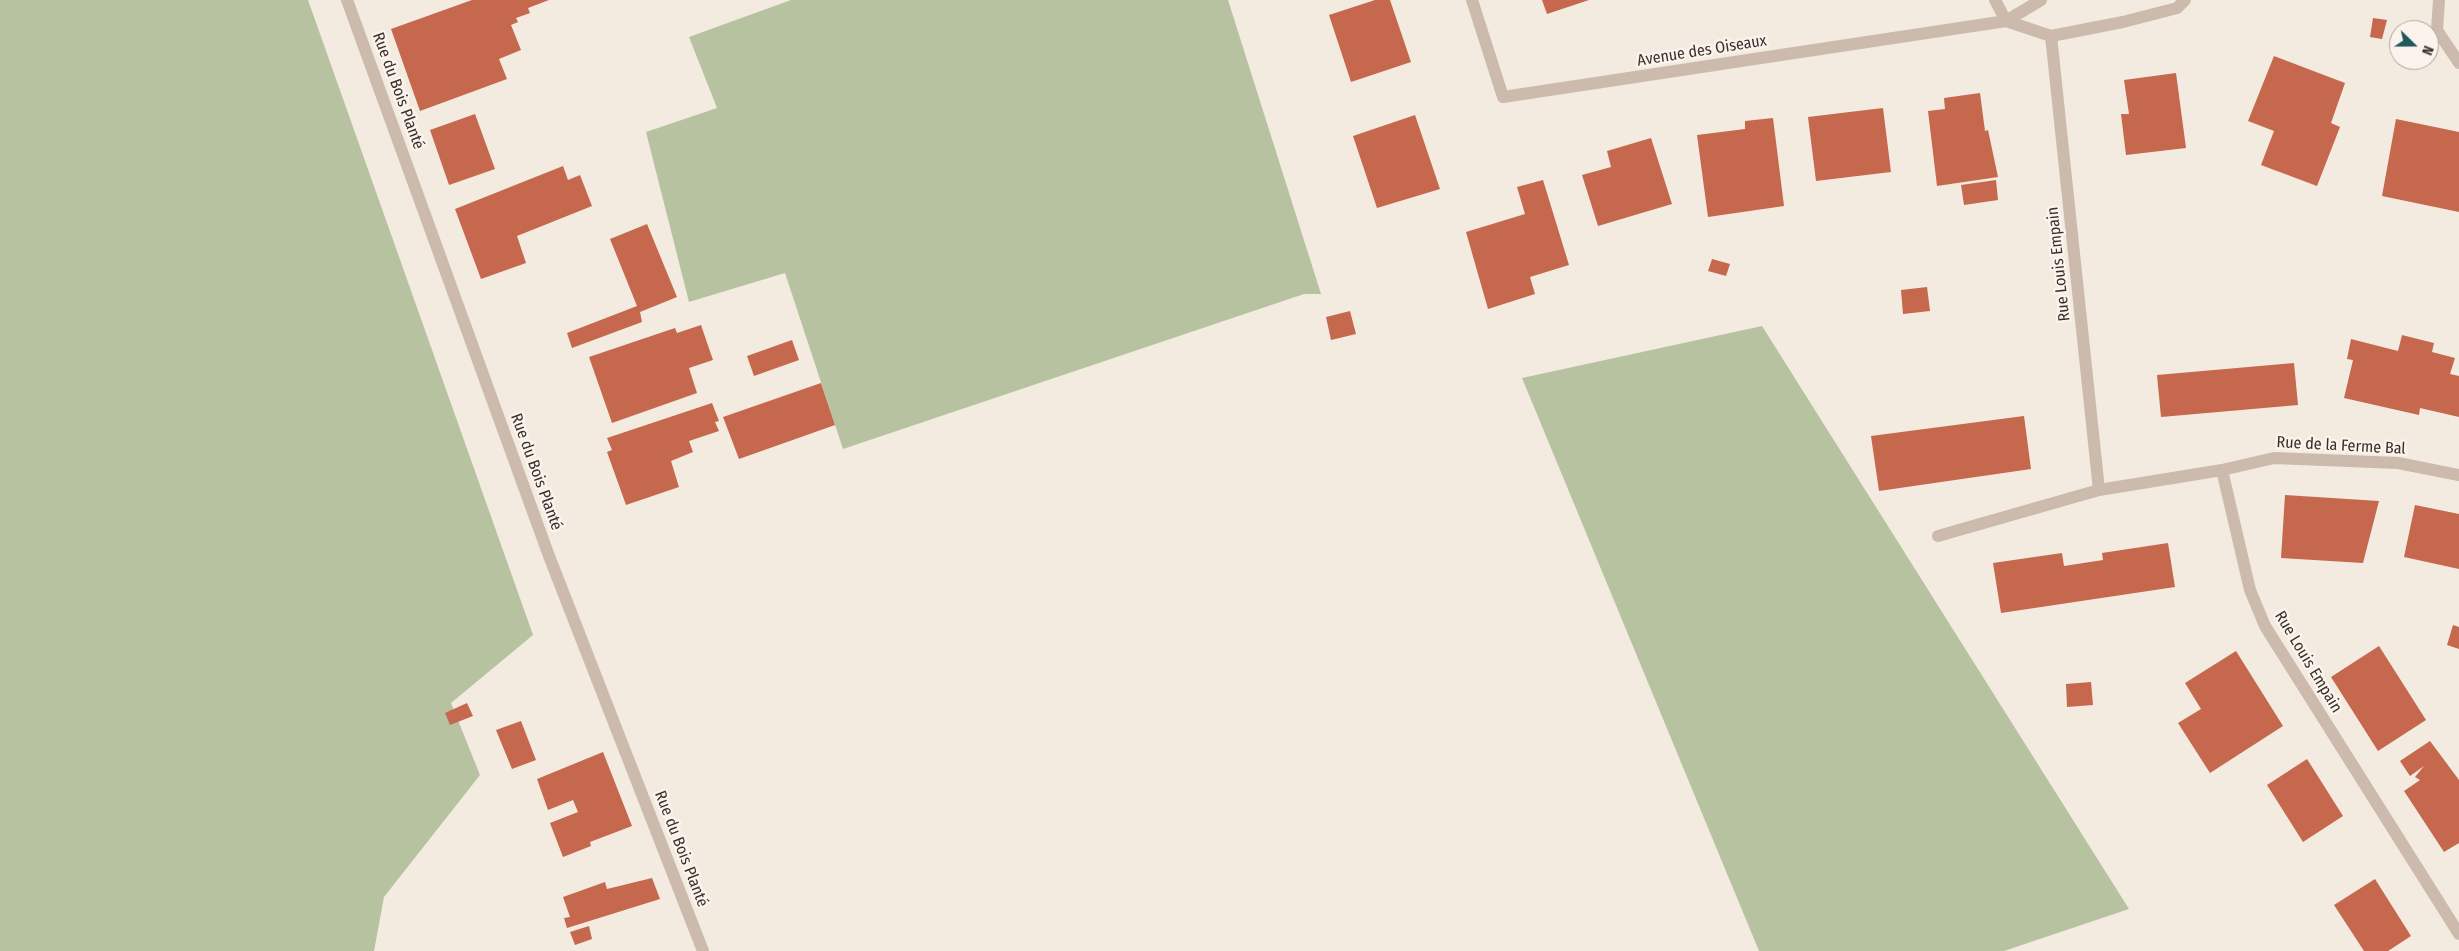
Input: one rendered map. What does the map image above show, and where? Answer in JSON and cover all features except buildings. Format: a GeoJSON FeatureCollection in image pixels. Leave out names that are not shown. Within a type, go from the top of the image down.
{"type":"FeatureCollection","features":[{"type":"Feature","properties":{"kind":"street","name":"Rue du Bois Planté"},"geometry":{"type":"LineString","coordinates":[[348,0],[549,556],[703,951]]}},
{"type":"Feature","properties":{"kind":"street","name":"Avenue des Oiseaux"},"geometry":{"type":"LineString","coordinates":[[1472,0],[1503,97],[2006,21],[2041,0]]}},
{"type":"Feature","properties":{"kind":"street"},"geometry":{"type":"LineString","coordinates":[[1995,0],[2006,21]]}},
{"type":"Feature","properties":{"kind":"street","name":"Avenue des Oiseaux"},"geometry":{"type":"LineString","coordinates":[[2006,21],[2051,36],[2132,20],[2177,8],[2185,0]]}},
{"type":"Feature","properties":{"kind":"street"},"geometry":{"type":"LineString","coordinates":[[2439,0],[2437,30],[2459,63]]}},
{"type":"Feature","properties":{"kind":"street","name":"Rue Louis Empain"},"geometry":{"type":"LineString","coordinates":[[2051,36],[2099,490]]}},
{"type":"Feature","properties":{"kind":"street","name":"Rue de la Ferme Bal"},"geometry":{"type":"LineString","coordinates":[[2222,470],[2274,458],[2398,463],[2459,475]]}},
{"type":"Feature","properties":{"kind":"street"},"geometry":{"type":"LineString","coordinates":[[1938,536],[2099,490],[2222,470]]}},
{"type":"Feature","properties":{"kind":"street","name":"Rue Louis Empain"},"geometry":{"type":"LineString","coordinates":[[2222,470],[2250,590],[2265,626],[2459,934]]}},
{"type":"Feature","properties":{"kind":"green space"},"geometry":{"type":"Polygon","coordinates":[[[0,0],[308,0],[533,635],[451,703],[480,775],[384,897],[374,951],[0,951],[0,0]]]}},
{"type":"Feature","properties":{"kind":"green space"},"geometry":{"type":"Polygon","coordinates":[[[791,0],[1228,0],[1321,294],[1304,294],[843,449],[785,273],[689,302],[646,132],[717,108],[689,37],[791,0]]]}},
{"type":"Feature","properties":{"kind":"green space"},"geometry":{"type":"Polygon","coordinates":[[[1762,326],[2129,909],[2004,951],[1759,951],[1522,378],[1762,326]]]}}]}
